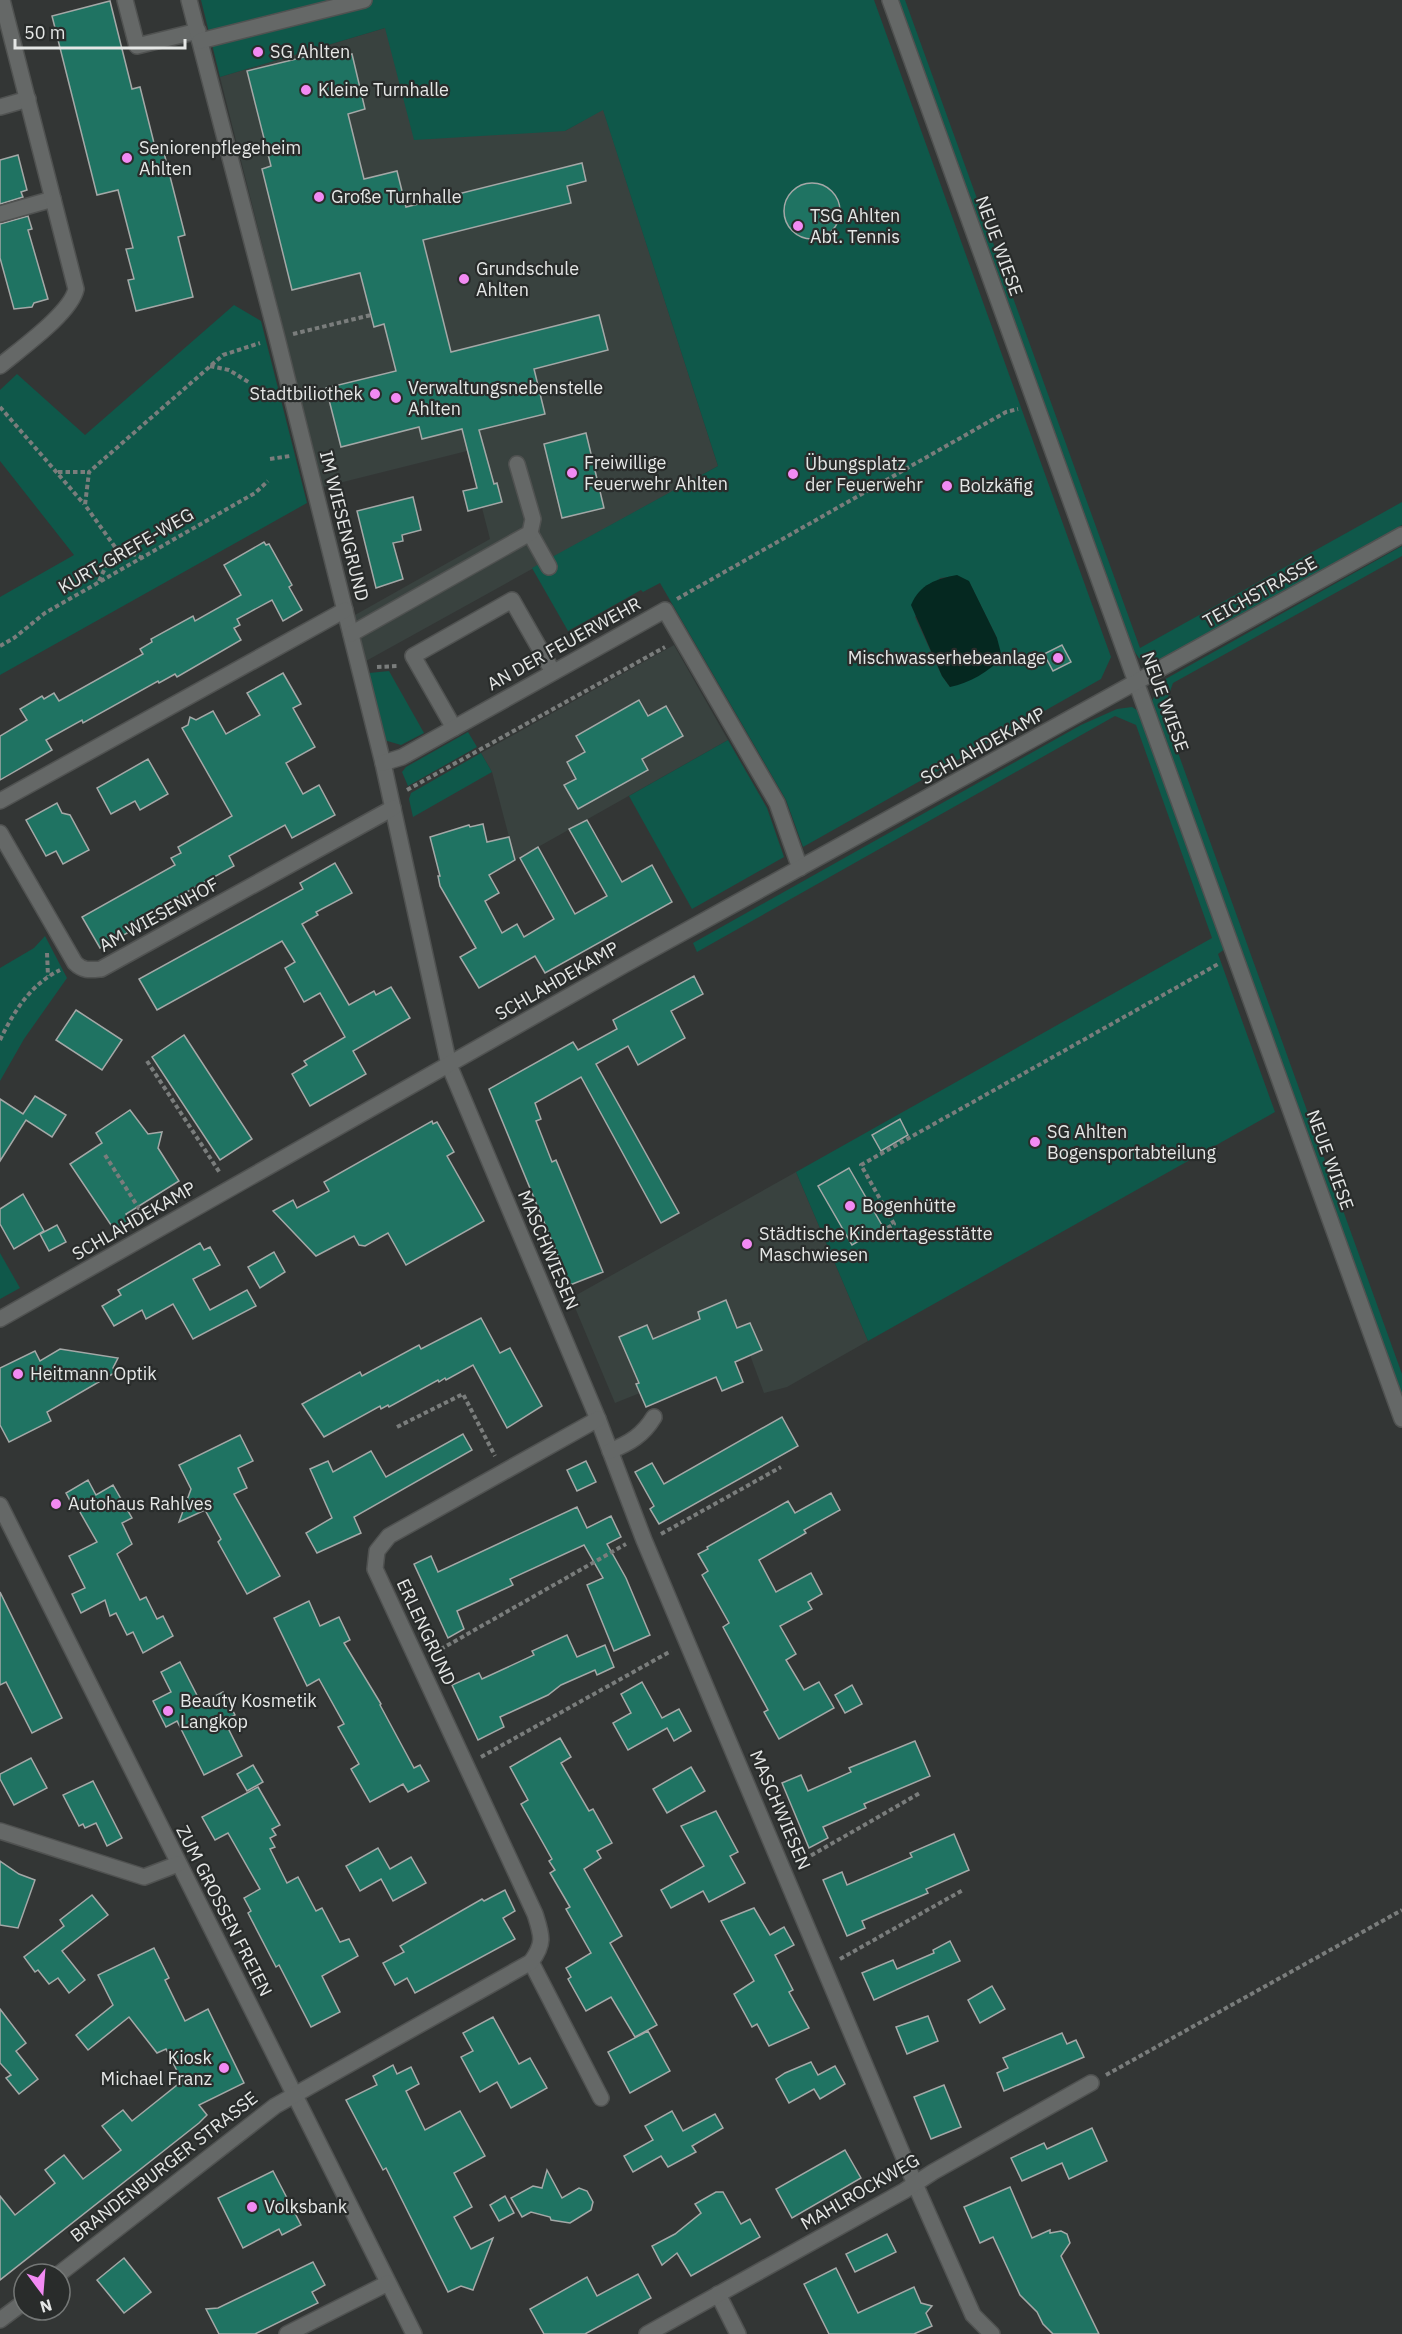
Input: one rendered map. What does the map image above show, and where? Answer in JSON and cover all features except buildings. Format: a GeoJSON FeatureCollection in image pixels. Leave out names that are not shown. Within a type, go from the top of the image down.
{"type":"FeatureCollection","features":[{"type":"Feature","properties":{"kind":"street"},"geometry":{"type":"LineString","coordinates":[[0,366],[74,300],[76,289],[2,0]]}},
{"type":"Feature","properties":{"kind":"street"},"geometry":{"type":"LineString","coordinates":[[125,0],[137,46],[199,36],[364,0]]}},
{"type":"Feature","properties":{"kind":"street","name":"IM WIESENGRUND"},"geometry":{"type":"LineString","coordinates":[[189,0],[277,338],[383,764],[449,1065]]}},
{"type":"Feature","properties":{"kind":"street","name":"NEUE WIESE"},"geometry":{"type":"LineString","coordinates":[[890,0],[1402,1419]]}},
{"type":"Feature","properties":{"kind":"street"},"geometry":{"type":"LineString","coordinates":[[0,107],[28,99]]}},
{"type":"Feature","properties":{"kind":"street"},"geometry":{"type":"LineString","coordinates":[[0,214],[53,199]]}},
{"type":"Feature","properties":{"kind":"street"},"geometry":{"type":"LineString","coordinates":[[517,464],[533,519],[530,533],[549,567]]}},
{"type":"Feature","properties":{"kind":"street"},"geometry":{"type":"LineString","coordinates":[[351,634],[530,533]]}},
{"type":"Feature","properties":{"kind":"street","name":"TEICHSTRASSE"},"geometry":{"type":"LineString","coordinates":[[1137,683],[1402,535]]}},
{"type":"Feature","properties":{"kind":"street"},"geometry":{"type":"LineString","coordinates":[[454,728],[413,656],[512,600],[553,672]]}},
{"type":"Feature","properties":{"kind":"street"},"geometry":{"type":"LineString","coordinates":[[0,801],[345,610]]}},
{"type":"Feature","properties":{"kind":"street","name":"AN DER FEUERWEHR"},"geometry":{"type":"LineString","coordinates":[[383,764],[402,757],[665,610],[777,803],[800,868]]}},
{"type":"Feature","properties":{"kind":"street","name":"SCHLAHDEKAMP"},"geometry":{"type":"LineString","coordinates":[[0,1319],[800,868],[1137,683]]}},
{"type":"Feature","properties":{"kind":"street","name":"AM WIESENHOF"},"geometry":{"type":"LineString","coordinates":[[75,963],[80,968],[88,970],[101,969],[393,808]]}},
{"type":"Feature","properties":{"kind":"street"},"geometry":{"type":"LineString","coordinates":[[0,833],[75,963]]}},
{"type":"Feature","properties":{"kind":"street","name":"MASCHWIESEN"},"geometry":{"type":"LineString","coordinates":[[449,1065],[598,1419],[644,1540],[915,2184],[973,2315],[992,2334]]}},
{"type":"Feature","properties":{"kind":"street"},"geometry":{"type":"LineString","coordinates":[[610,1451],[630,1442],[642,1433],[654,1417]]}},
{"type":"Feature","properties":{"kind":"street","name":"ERLENGRUND"},"geometry":{"type":"LineString","coordinates":[[531,1962],[540,1949],[542,1934],[535,1914],[375,1569],[377,1551],[389,1536],[598,1419]]}},
{"type":"Feature","properties":{"kind":"street","name":"ZUM GROSSEN FREIEN"},"geometry":{"type":"LineString","coordinates":[[0,1505],[414,2334]]}},
{"type":"Feature","properties":{"kind":"street"},"geometry":{"type":"LineString","coordinates":[[0,1831],[144,1878],[178,1864]]}},
{"type":"Feature","properties":{"kind":"street"},"geometry":{"type":"LineString","coordinates":[[294,2093],[531,1962],[601,2098]]}},
{"type":"Feature","properties":{"kind":"street","name":"MAHLROCKWEG"},"geometry":{"type":"LineString","coordinates":[[647,2334],[1091,2083]]}},
{"type":"Feature","properties":{"kind":"street","name":"BRANDENBURGER STRASSE"},"geometry":{"type":"LineString","coordinates":[[72,2264],[274,2106],[294,2093]]}},
{"type":"Feature","properties":{"kind":"street"},"geometry":{"type":"LineString","coordinates":[[287,2334],[388,2283]]}},
{"type":"Feature","properties":{"kind":"street"},"geometry":{"type":"LineString","coordinates":[[718,2294],[738,2334]]}},
{"type":"Feature","properties":{"kind":"path"},"geometry":{"type":"LineString","coordinates":[[277,338],[371,315]]}},
{"type":"Feature","properties":{"kind":"path"},"geometry":{"type":"LineString","coordinates":[[58,472],[89,472],[223,354],[241,348]]}},
{"type":"Feature","properties":{"kind":"path"},"geometry":{"type":"LineString","coordinates":[[209,366],[229,370],[250,383]]}},
{"type":"Feature","properties":{"kind":"path"},"geometry":{"type":"LineString","coordinates":[[665,610],[681,595],[1006,412],[1035,406]]}},
{"type":"Feature","properties":{"kind":"path"},"geometry":{"type":"LineString","coordinates":[[0,407],[58,472],[115,547],[143,558]]}},
{"type":"Feature","properties":{"kind":"path"},"geometry":{"type":"LineString","coordinates":[[85,505],[89,472]]}},
{"type":"Feature","properties":{"kind":"path","name":"KURT-GREFE-WEG"},"geometry":{"type":"LineString","coordinates":[[0,646],[15,638],[45,613],[255,493],[268,481]]}},
{"type":"Feature","properties":{"kind":"path"},"geometry":{"type":"LineString","coordinates":[[98,581],[115,547]]}},
{"type":"Feature","properties":{"kind":"path"},"geometry":{"type":"LineString","coordinates":[[401,794],[682,638]]}},
{"type":"Feature","properties":{"kind":"path"},"geometry":{"type":"LineString","coordinates":[[359,668],[418,664]]}},
{"type":"Feature","properties":{"kind":"path"},"geometry":{"type":"LineString","coordinates":[[881,1232],[894,1224],[861,1165],[1221,962]]}},
{"type":"Feature","properties":{"kind":"path"},"geometry":{"type":"LineString","coordinates":[[0,1040],[9,1021],[32,990],[48,976],[75,963]]}},
{"type":"Feature","properties":{"kind":"path"},"geometry":{"type":"LineString","coordinates":[[147,1061],[231,1188]]}},
{"type":"Feature","properties":{"kind":"path"},"geometry":{"type":"LineString","coordinates":[[105,1155],[154,1232]]}},
{"type":"Feature","properties":{"kind":"path"},"geometry":{"type":"LineString","coordinates":[[396,1426],[462,1394],[498,1461]]}},
{"type":"Feature","properties":{"kind":"path"},"geometry":{"type":"LineString","coordinates":[[658,1536],[781,1467]]}},
{"type":"Feature","properties":{"kind":"path"},"geometry":{"type":"LineString","coordinates":[[429,1655],[632,1541]]}},
{"type":"Feature","properties":{"kind":"path"},"geometry":{"type":"LineString","coordinates":[[477,1758],[676,1647]]}},
{"type":"Feature","properties":{"kind":"path"},"geometry":{"type":"LineString","coordinates":[[795,1865],[920,1793]]}},
{"type":"Feature","properties":{"kind":"path"},"geometry":{"type":"LineString","coordinates":[[836,1961],[963,1890]]}},
{"type":"Feature","properties":{"kind":"path"},"geometry":{"type":"LineString","coordinates":[[1091,2083],[1402,1910]]}},
{"type":"Feature","properties":{"kind":"shaded area","name":"Grundschule Ahlten"},"geometry":{"type":"Polygon","coordinates":[[[385,28],[565,131],[603,109],[718,466],[366,661],[355,615],[490,539],[467,451],[323,487],[220,77],[385,28]]]}},
{"type":"Feature","properties":{"kind":"shaded area"},"geometry":{"type":"Polygon","coordinates":[[[957,575],[969,581],[997,638],[1002,657],[978,676],[950,687],[942,676],[911,605],[924,587],[942,578],[957,575]]]}},
{"type":"Feature","properties":{"kind":"shaded area"},"geometry":{"type":"Polygon","coordinates":[[[674,645],[728,740],[515,860],[492,772],[481,753],[674,645]]]}},
{"type":"Feature","properties":{"kind":"shaded area","name":"Städtische Kindertagesstätte Maschwiesen"},"geometry":{"type":"Polygon","coordinates":[[[796,1172],[868,1341],[787,1387],[764,1393],[750,1355],[735,1362],[743,1382],[722,1391],[716,1377],[646,1407],[640,1393],[615,1403],[571,1298],[796,1172]]]}},
{"type":"Feature","properties":{"kind":"green space"},"geometry":{"type":"Polygon","coordinates":[[[201,0],[874,0],[1111,657],[1101,679],[803,847],[786,800],[660,583],[643,592],[641,590],[568,631],[532,568],[718,466],[603,110],[565,131],[414,140],[385,28],[220,77],[201,0]],[[957,576],[940,578],[915,617],[942,676],[950,687],[997,638],[969,582],[957,576]]]}},
{"type":"Feature","properties":{"kind":"green space"},"geometry":{"type":"Polygon","coordinates":[[[899,0],[905,0],[1140,648],[1402,502],[1402,525],[1152,664],[1139,658],[1134,651],[899,0]]]}},
{"type":"Feature","properties":{"kind":"green space"},"geometry":{"type":"Polygon","coordinates":[[[234,305],[261,321],[307,503],[0,675],[0,597],[74,555],[0,461],[0,390],[17,374],[85,435],[234,305]]]}},
{"type":"Feature","properties":{"kind":"green space"},"geometry":{"type":"Polygon","coordinates":[[[1402,546],[1402,556],[1173,683],[1163,711],[1402,1374],[1402,1398],[1152,701],[1162,681],[1402,546]]]}},
{"type":"Feature","properties":{"kind":"green space"},"geometry":{"type":"Polygon","coordinates":[[[389,671],[424,733],[401,745],[384,740],[369,673],[389,671]]]}},
{"type":"Feature","properties":{"kind":"green space","name":"SG Ahlten Bogensportabteilung"},"geometry":{"type":"Polygon","coordinates":[[[1132,707],[1140,712],[1226,948],[1218,954],[1275,1112],[868,1341],[796,1172],[1212,938],[1136,725],[1115,716],[697,952],[693,943],[1081,725],[1117,709],[1132,707]]]}},
{"type":"Feature","properties":{"kind":"green space"},"geometry":{"type":"Polygon","coordinates":[[[468,732],[477,747],[408,786],[402,772],[406,767],[468,732]]]}},
{"type":"Feature","properties":{"kind":"green space"},"geometry":{"type":"Polygon","coordinates":[[[728,740],[767,808],[784,857],[692,909],[629,796],[728,740]]]}},
{"type":"Feature","properties":{"kind":"green space"},"geometry":{"type":"Polygon","coordinates":[[[481,753],[492,772],[413,817],[409,799],[411,793],[481,753]]]}},
{"type":"Feature","properties":{"kind":"green space"},"geometry":{"type":"Polygon","coordinates":[[[45,936],[67,978],[24,1039],[0,1081],[0,968],[34,948],[45,936]]]}},
{"type":"Feature","properties":{"kind":"green space"},"geometry":{"type":"Polygon","coordinates":[[[0,1253],[20,1288],[0,1299],[0,1253]]]}},
{"type":"Feature","properties":{"kind":"place","name":"SG Ahlten"},"geometry":{"type":"Point","coordinates":[258,52]}},
{"type":"Feature","properties":{"kind":"place","name":"Kleine Turnhalle"},"geometry":{"type":"Point","coordinates":[306,90]}},
{"type":"Feature","properties":{"kind":"place","name":"Seniorenpflegeheim Ahlten"},"geometry":{"type":"Point","coordinates":[127,158]}},
{"type":"Feature","properties":{"kind":"place","name":"Große Turnhalle"},"geometry":{"type":"Point","coordinates":[319,197]}},
{"type":"Feature","properties":{"kind":"place","name":"TSG Ahlten Abt. Tennis"},"geometry":{"type":"Point","coordinates":[798,226]}},
{"type":"Feature","properties":{"kind":"place","name":"Grundschule Ahlten"},"geometry":{"type":"Point","coordinates":[464,279]}},
{"type":"Feature","properties":{"kind":"place","name":"Stadtbiliothek"},"geometry":{"type":"Point","coordinates":[375,394]}},
{"type":"Feature","properties":{"kind":"place","name":"Verwaltungsnebenstelle Ahlten"},"geometry":{"type":"Point","coordinates":[396,398]}},
{"type":"Feature","properties":{"kind":"place","name":"Freiwillige Feuerwehr Ahlten"},"geometry":{"type":"Point","coordinates":[572,473]}},
{"type":"Feature","properties":{"kind":"place","name":"Übungsplatz der Feuerwehr"},"geometry":{"type":"Point","coordinates":[793,474]}},
{"type":"Feature","properties":{"kind":"place","name":"Bolzkäfig"},"geometry":{"type":"Point","coordinates":[947,486]}},
{"type":"Feature","properties":{"kind":"place","name":"Mischwasserhebeanlage"},"geometry":{"type":"Point","coordinates":[1058,658]}},
{"type":"Feature","properties":{"kind":"place","name":"SG Ahlten Bogensportabteilung"},"geometry":{"type":"Point","coordinates":[1035,1142]}},
{"type":"Feature","properties":{"kind":"place","name":"Bogenhütte"},"geometry":{"type":"Point","coordinates":[850,1206]}},
{"type":"Feature","properties":{"kind":"place","name":"Städtische Kindertagesstätte Maschwiesen"},"geometry":{"type":"Point","coordinates":[747,1244]}},
{"type":"Feature","properties":{"kind":"place","name":"Heitmann Optik"},"geometry":{"type":"Point","coordinates":[18,1374]}},
{"type":"Feature","properties":{"kind":"place","name":"Autohaus Rahlves"},"geometry":{"type":"Point","coordinates":[56,1504]}},
{"type":"Feature","properties":{"kind":"place","name":"Beauty Kosmetik Langkop"},"geometry":{"type":"Point","coordinates":[168,1711]}},
{"type":"Feature","properties":{"kind":"place","name":"Kiosk Michael Franz"},"geometry":{"type":"Point","coordinates":[224,2068]}},
{"type":"Feature","properties":{"kind":"place","name":"Volksbank"},"geometry":{"type":"Point","coordinates":[252,2207]}}]}
